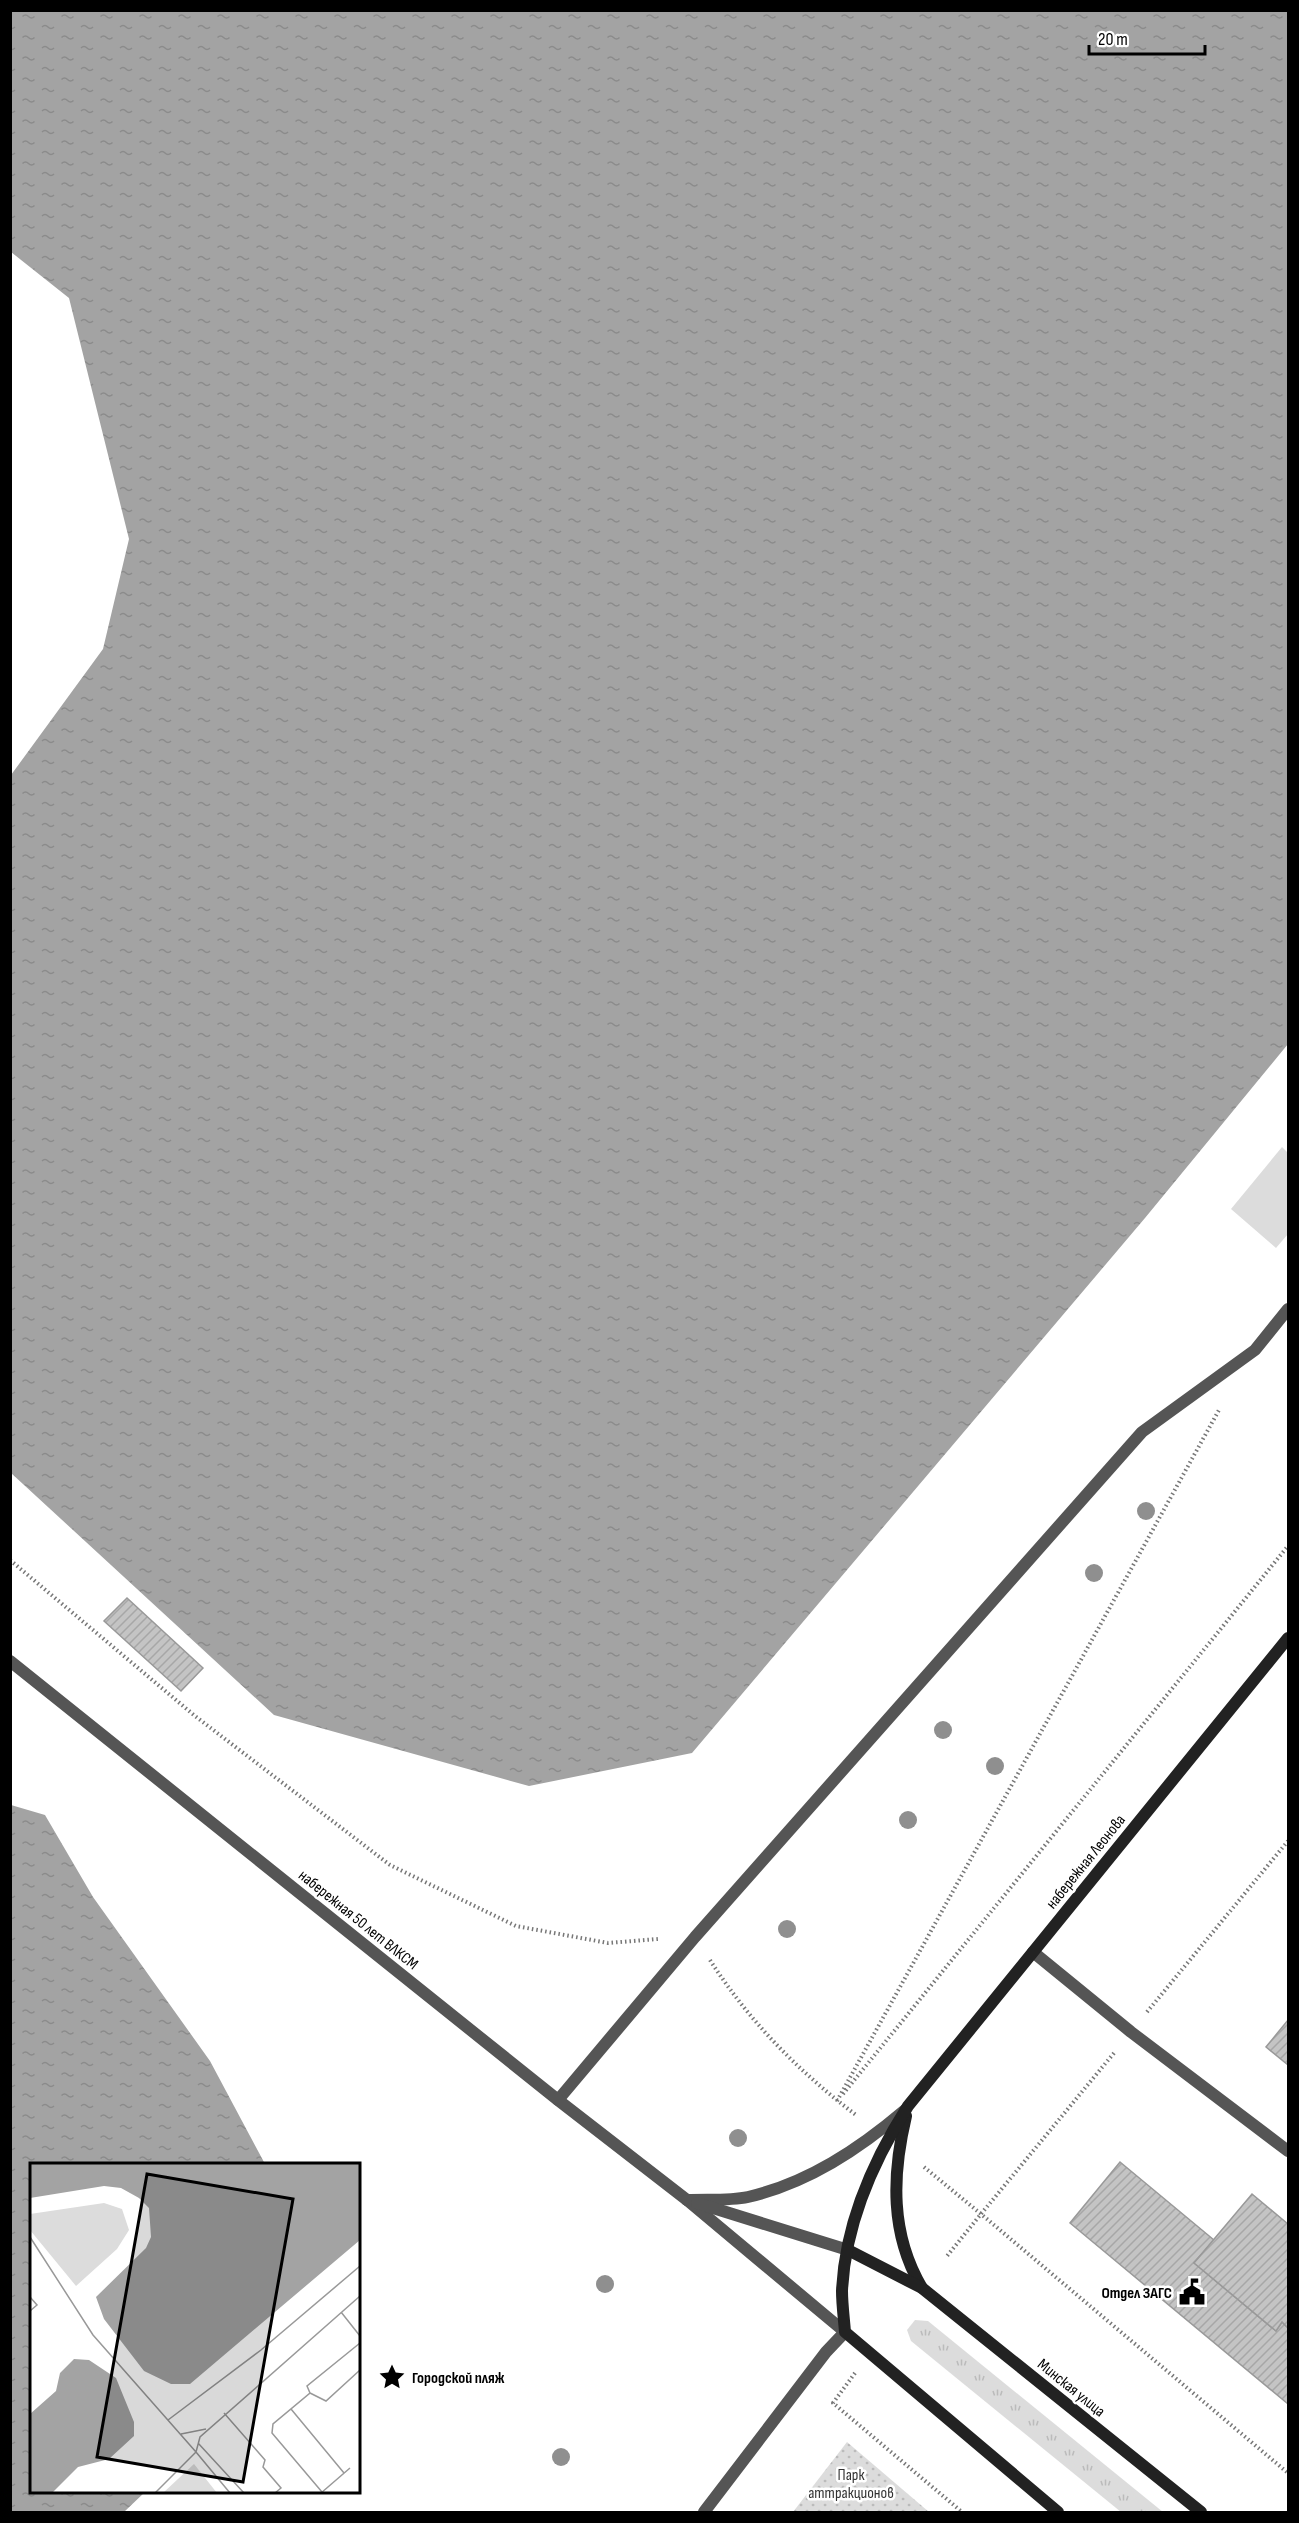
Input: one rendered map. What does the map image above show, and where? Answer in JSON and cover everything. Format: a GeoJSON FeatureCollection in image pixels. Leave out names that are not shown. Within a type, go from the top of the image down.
{"type":"FeatureCollection","features":[{"type":"Feature","properties":{"kind":"main road","name":"набережная Леонова"},"geometry":{"type":"LineString","coordinates":[[845,2332],[842,2291],[848,2250],[861,2197],[888,2138],[908,2106],[1288,1638]]}},
{"type":"Feature","properties":{"kind":"main road"},"geometry":{"type":"LineString","coordinates":[[908,2106],[899,2146],[895,2191],[899,2232],[909,2265],[922,2288]]}},
{"type":"Feature","properties":{"kind":"main road"},"geometry":{"type":"LineString","coordinates":[[848,2250],[922,2288]]}},
{"type":"Feature","properties":{"kind":"main road","name":"Минская улица"},"geometry":{"type":"LineString","coordinates":[[922,2288],[1201,2512]]}},
{"type":"Feature","properties":{"kind":"main road"},"geometry":{"type":"LineString","coordinates":[[845,2332],[1059,2512]]}},
{"type":"Feature","properties":{"kind":"street"},"geometry":{"type":"LineString","coordinates":[[558,2100],[695,1936],[1142,1432],[1255,1350],[1288,1309]]}},
{"type":"Feature","properties":{"kind":"street","name":"набережная 50 лет ВЛКСМ"},"geometry":{"type":"LineString","coordinates":[[10,1661],[558,2100],[687,2200]]}},
{"type":"Feature","properties":{"kind":"street"},"geometry":{"type":"LineString","coordinates":[[1033,1952],[1131,2032],[1288,2151]]}},
{"type":"Feature","properties":{"kind":"street"},"geometry":{"type":"LineString","coordinates":[[687,2200],[746,2197],[786,2185],[856,2150],[908,2106]]}},
{"type":"Feature","properties":{"kind":"street"},"geometry":{"type":"LineString","coordinates":[[687,2200],[848,2250]]}},
{"type":"Feature","properties":{"kind":"street"},"geometry":{"type":"LineString","coordinates":[[687,2200],[845,2332],[826,2352],[704,2512]]}},
{"type":"Feature","properties":{"kind":"path"},"geometry":{"type":"LineString","coordinates":[[837,2101],[1225,1400]]}},
{"type":"Feature","properties":{"kind":"path"},"geometry":{"type":"LineString","coordinates":[[837,2101],[1288,1546]]}},
{"type":"Feature","properties":{"kind":"path"},"geometry":{"type":"LineString","coordinates":[[10,1560],[195,1716],[390,1865],[516,1926],[608,1943],[695,1936],[727,1987],[779,2050],[837,2101]]}},
{"type":"Feature","properties":{"kind":"path"},"geometry":{"type":"LineString","coordinates":[[917,2162],[1288,2473]]}},
{"type":"Feature","properties":{"kind":"path"},"geometry":{"type":"LineString","coordinates":[[947,2256],[981,2214]]}},
{"type":"Feature","properties":{"kind":"path"},"geometry":{"type":"LineString","coordinates":[[856,2373],[833,2403],[962,2512]]}},
{"type":"Feature","properties":{"kind":"green space"},"geometry":{"type":"Polygon","coordinates":[[[1282,1147],[1288,1153],[1288,1234],[1276,1248],[1231,1209],[1282,1147]]]}},
{"type":"Feature","properties":{"kind":"green space"},"geometry":{"type":"Polygon","coordinates":[[[915,2320],[928,2321],[1163,2512],[1121,2512],[911,2341],[907,2330],[915,2320]]]}},
{"type":"Feature","properties":{"kind":"green space","name":"Парк аттракционов"},"geometry":{"type":"Polygon","coordinates":[[[847,2442],[929,2512],[793,2512],[847,2442]]]}},
{"type":"Feature","properties":{"kind":"water"},"geometry":{"type":"Polygon","coordinates":[[[10,11],[1288,11],[1288,1044],[1145,1218],[692,1753],[529,1786],[274,1715],[11,1473],[11,775],[103,649],[129,539],[69,298],[11,252],[10,11]]]}},
{"type":"Feature","properties":{"kind":"water"},"geometry":{"type":"Polygon","coordinates":[[[11,1805],[45,1815],[93,1897],[210,2061],[264,2163],[30,2163],[30,2493],[144,2493],[124,2512],[11,2512],[11,1805]]]}},
{"type":"Feature","properties":{"kind":"building"},"geometry":{"type":"Polygon","coordinates":[[[127,1598],[203,1668],[181,1691],[104,1621],[127,1598]]]}},
{"type":"Feature","properties":{"kind":"building"},"geometry":{"type":"Polygon","coordinates":[[[1288,2020],[1288,2065],[1266,2047],[1288,2020]]]}},
{"type":"Feature","properties":{"kind":"building","name":"Отдел ЗАГС"},"geometry":{"type":"Polygon","coordinates":[[[1120,2162],[1214,2240],[1194,2263],[1276,2331],[1282,2322],[1288,2328],[1288,2404],[1070,2223],[1120,2162]]]}},
{"type":"Feature","properties":{"kind":"building"},"geometry":{"type":"Polygon","coordinates":[[[1252,2194],[1288,2224],[1288,2328],[1282,2322],[1276,2331],[1194,2263],[1252,2194]]]}},
{"type":"Feature","properties":{"kind":"place","name":"Отдел ЗАГС"},"geometry":{"type":"Point","coordinates":[1192,2292]}},
{"type":"Feature","properties":{"kind":"place","name":"Городской пляж"},"geometry":{"type":"Point","coordinates":[392,2377]}}]}
